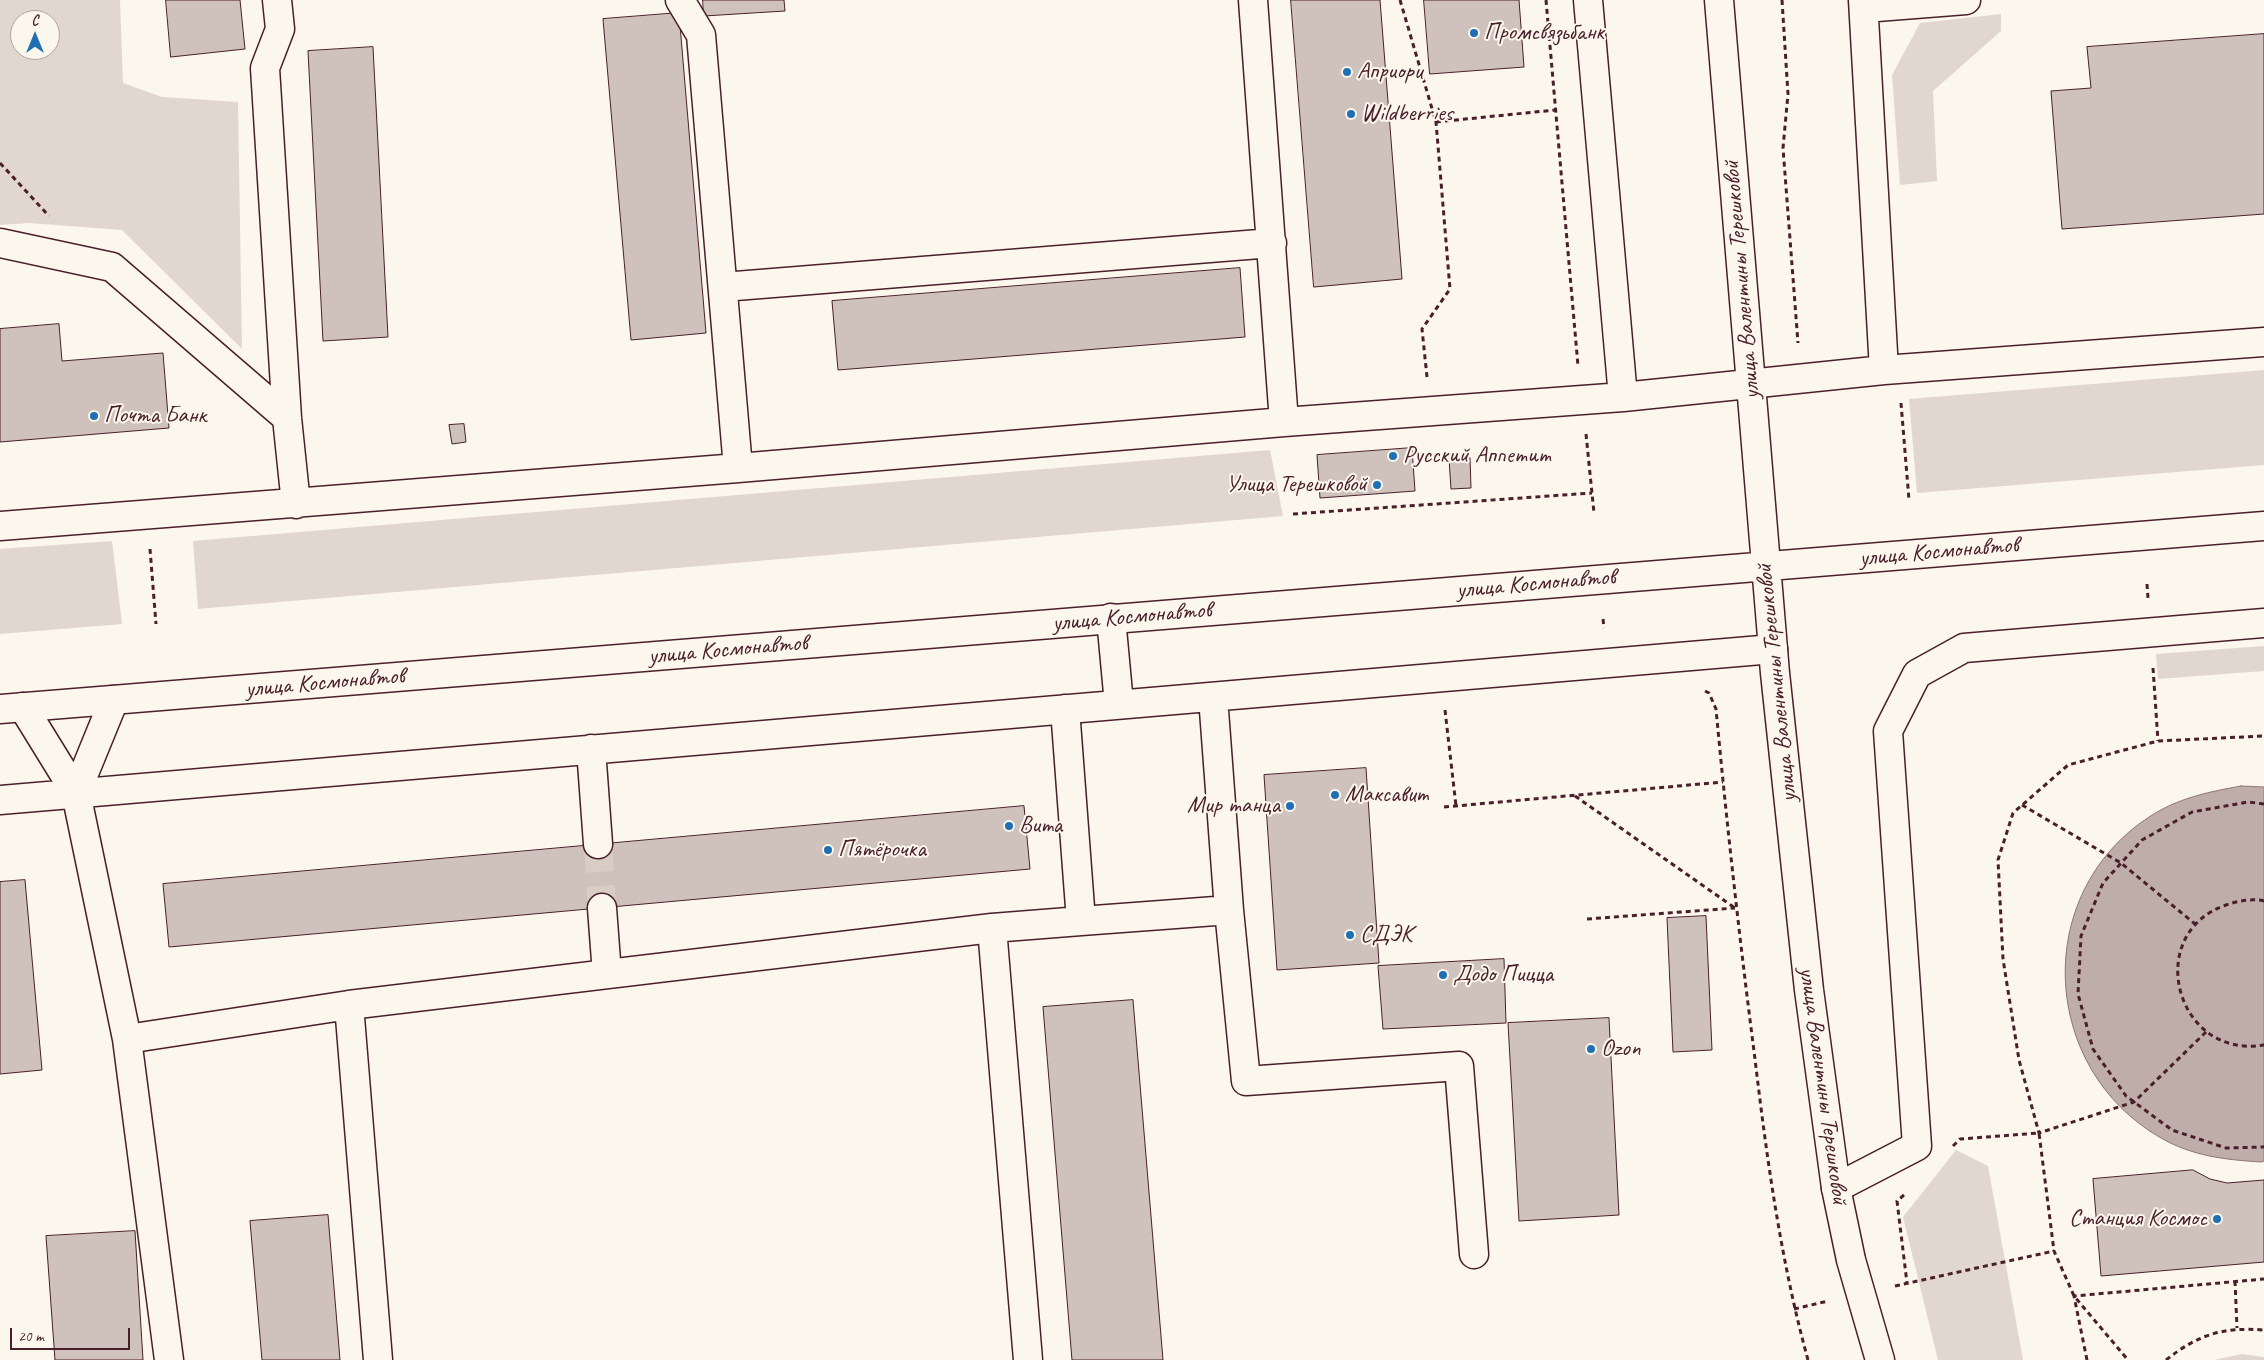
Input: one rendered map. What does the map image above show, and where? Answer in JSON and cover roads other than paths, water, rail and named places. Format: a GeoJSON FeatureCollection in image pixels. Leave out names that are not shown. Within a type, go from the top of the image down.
{"type":"FeatureCollection","features":[{"type":"Feature","properties":{"kind":"main road"},"geometry":{"type":"LineString","coordinates":[[277,0],[280,29],[265,68],[287,418],[296,504]]}},
{"type":"Feature","properties":{"kind":"main road"},"geometry":{"type":"LineString","coordinates":[[680,0],[701,35],[738,468]]}},
{"type":"Feature","properties":{"kind":"main road"},"geometry":{"type":"LineString","coordinates":[[1253,0],[1284,422]]}},
{"type":"Feature","properties":{"kind":"main road"},"geometry":{"type":"LineString","coordinates":[[1588,0],[1623,397]]}},
{"type":"Feature","properties":{"kind":"main road","name":"улица Валентины Терешковой"},"geometry":{"type":"LineString","coordinates":[[1719,0],[1773,649],[1809,990],[1836,1188],[1851,1260],[1880,1360]]}},
{"type":"Feature","properties":{"kind":"main road"},"geometry":{"type":"LineString","coordinates":[[1891,370],[1864,4],[1966,0]]}},
{"type":"Feature","properties":{"kind":"main road"},"geometry":{"type":"LineString","coordinates":[[0,243],[112,267],[287,418]]}},
{"type":"Feature","properties":{"kind":"main road"},"geometry":{"type":"LineString","coordinates":[[723,287],[1272,243]]}},
{"type":"Feature","properties":{"kind":"main road"},"geometry":{"type":"LineString","coordinates":[[0,526],[296,504],[1284,422],[1623,397],[1891,370],[2264,342]]}},
{"type":"Feature","properties":{"kind":"main road","name":"улица Космонавтов"},"geometry":{"type":"LineString","coordinates":[[11,708],[2264,526]]}},
{"type":"Feature","properties":{"kind":"main road"},"geometry":{"type":"LineString","coordinates":[[1112,618],[1119,704]]}},
{"type":"Feature","properties":{"kind":"main road"},"geometry":{"type":"LineString","coordinates":[[1836,1188],[1918,1146],[1888,731],[1917,674],[1964,648],[2264,624]]}},
{"type":"Feature","properties":{"kind":"main road"},"geometry":{"type":"LineString","coordinates":[[0,800],[76,792],[1773,649]]}},
{"type":"Feature","properties":{"kind":"main road"},"geometry":{"type":"LineString","coordinates":[[1213,697],[1229,910],[1246,1081],[1459,1066],[1474,1254]]}},
{"type":"Feature","properties":{"kind":"main road"},"geometry":{"type":"LineString","coordinates":[[76,792],[114,700]]}},
{"type":"Feature","properties":{"kind":"main road"},"geometry":{"type":"LineString","coordinates":[[11,708],[76,792],[127,1038],[169,1360]]}},
{"type":"Feature","properties":{"kind":"main road"},"geometry":{"type":"LineString","coordinates":[[1065,709],[1081,921]]}},
{"type":"Feature","properties":{"kind":"main road"},"geometry":{"type":"LineString","coordinates":[[591,749],[598,844]]}},
{"type":"Feature","properties":{"kind":"main road"},"geometry":{"type":"LineString","coordinates":[[602,908],[607,974]]}},
{"type":"Feature","properties":{"kind":"main road"},"geometry":{"type":"LineString","coordinates":[[127,1038],[349,1005],[992,928],[1229,910]]}},
{"type":"Feature","properties":{"kind":"main road"},"geometry":{"type":"LineString","coordinates":[[992,928],[1028,1360]]}},
{"type":"Feature","properties":{"kind":"main road"},"geometry":{"type":"LineString","coordinates":[[349,1005],[378,1360]]}},
{"type":"Feature","properties":{"kind":"tunnel"},"geometry":{"type":"LineString","coordinates":[[598,844],[602,908]]}},
{"type":"Feature","properties":{"kind":"place","name":"Промсвязьбанк"},"geometry":{"type":"Point","coordinates":[1474,33]}},
{"type":"Feature","properties":{"kind":"place","name":"Априори"},"geometry":{"type":"Point","coordinates":[1347,72]}},
{"type":"Feature","properties":{"kind":"place","name":"Wildberries"},"geometry":{"type":"Point","coordinates":[1351,114]}},
{"type":"Feature","properties":{"kind":"place","name":"Почта Банк"},"geometry":{"type":"Point","coordinates":[94,416]}},
{"type":"Feature","properties":{"kind":"place","name":"Русский Аппетит"},"geometry":{"type":"Point","coordinates":[1393,456]}},
{"type":"Feature","properties":{"kind":"place","name":"Улица Терешковой"},"geometry":{"type":"Point","coordinates":[1377,485]}},
{"type":"Feature","properties":{"kind":"place","name":"Максавит"},"geometry":{"type":"Point","coordinates":[1335,795]}},
{"type":"Feature","properties":{"kind":"place","name":"Мир танца"},"geometry":{"type":"Point","coordinates":[1290,806]}},
{"type":"Feature","properties":{"kind":"place","name":"Вита"},"geometry":{"type":"Point","coordinates":[1009,826]}},
{"type":"Feature","properties":{"kind":"place","name":"Пятёрочка"},"geometry":{"type":"Point","coordinates":[828,850]}},
{"type":"Feature","properties":{"kind":"place","name":"СДЭК"},"geometry":{"type":"Point","coordinates":[1350,935]}},
{"type":"Feature","properties":{"kind":"place","name":"Додо Пицца"},"geometry":{"type":"Point","coordinates":[1443,975]}},
{"type":"Feature","properties":{"kind":"place","name":"Ozon"},"geometry":{"type":"Point","coordinates":[1591,1049]}},
{"type":"Feature","properties":{"kind":"place","name":"Станция Космос"},"geometry":{"type":"Point","coordinates":[2217,1219]}}]}
